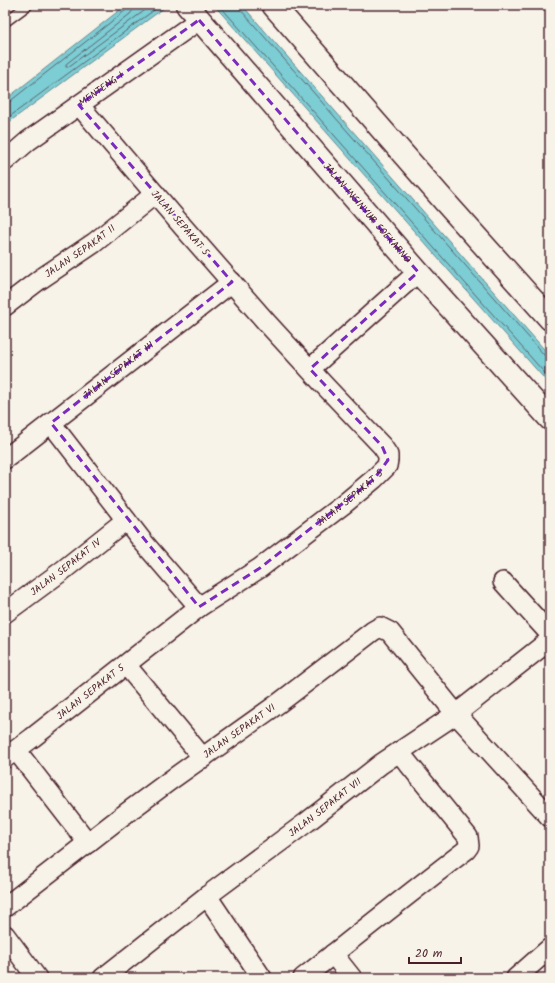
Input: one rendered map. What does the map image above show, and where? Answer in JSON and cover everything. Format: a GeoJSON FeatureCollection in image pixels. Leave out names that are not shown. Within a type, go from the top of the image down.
{"type":"FeatureCollection","features":[{"type":"Feature","properties":{"kind":"street"},"geometry":{"type":"LineString","coordinates":[[273,5],[550,320]]}},
{"type":"Feature","properties":{"kind":"street","name":"MENTENG I"},"geometry":{"type":"LineString","coordinates":[[5,160],[28,141],[79,105],[193,12]]}},
{"type":"Feature","properties":{"kind":"street","name":"JALAN INSINYUR SOEKARNO"},"geometry":{"type":"LineString","coordinates":[[193,12],[418,272],[550,419]]}},
{"type":"Feature","properties":{"kind":"street","name":"JALAN SEPAKAT 5"},"geometry":{"type":"LineString","coordinates":[[11,754],[199,607],[260,568],[344,504],[374,479],[386,466],[388,460],[388,455],[382,446],[232,282],[79,105]]}},
{"type":"Feature","properties":{"kind":"street","name":"JALAN SEPAKAT II"},"geometry":{"type":"LineString","coordinates":[[5,306],[39,280],[94,243],[155,194]]}},
{"type":"Feature","properties":{"kind":"street"},"geometry":{"type":"LineString","coordinates":[[310,369],[418,272]]}},
{"type":"Feature","properties":{"kind":"street","name":"JALAN SEPAKAT III"},"geometry":{"type":"LineString","coordinates":[[5,459],[232,282]]}},
{"type":"Feature","properties":{"kind":"street"},"geometry":{"type":"LineString","coordinates":[[51,423],[149,549],[199,607]]}},
{"type":"Feature","properties":{"kind":"street","name":"JALAN SEPAKAT IV"},"geometry":{"type":"LineString","coordinates":[[5,613],[62,572],[126,520]]}},
{"type":"Feature","properties":{"kind":"street"},"geometry":{"type":"LineString","coordinates":[[503,582],[550,634]]}},
{"type":"Feature","properties":{"kind":"street","name":"JALAN SEPAKAT VI"},"geometry":{"type":"LineString","coordinates":[[5,907],[156,791],[279,703],[380,627],[390,632],[456,714]]}},
{"type":"Feature","properties":{"kind":"street","name":"JALAN SEPAKAT VII"},"geometry":{"type":"LineString","coordinates":[[103,978],[207,896],[307,822],[381,764],[456,714],[550,640]]}},
{"type":"Feature","properties":{"kind":"street"},"geometry":{"type":"LineString","coordinates":[[126,665],[203,758]]}},
{"type":"Feature","properties":{"kind":"street"},"geometry":{"type":"LineString","coordinates":[[456,714],[550,817]]}},
{"type":"Feature","properties":{"kind":"street"},"geometry":{"type":"LineString","coordinates":[[303,978],[466,850],[469,846],[468,837],[399,752]]}},
{"type":"Feature","properties":{"kind":"street"},"geometry":{"type":"LineString","coordinates":[[11,754],[88,843]]}},
{"type":"Feature","properties":{"kind":"street"},"geometry":{"type":"LineString","coordinates":[[207,896],[262,978]]}},
{"type":"Feature","properties":{"kind":"street"},"geometry":{"type":"LineString","coordinates":[[5,935],[37,978]]}},
{"type":"Feature","properties":{"kind":"street"},"geometry":{"type":"LineString","coordinates":[[519,977],[550,948]]}},
{"type":"Feature","properties":{"kind":"street"},"geometry":{"type":"LineString","coordinates":[[333,954],[352,978]]}},
{"type":"Feature","properties":{"kind":"lane"},"geometry":{"type":"LineString","coordinates":[[5,22],[28,5]]}},
{"type":"Feature","properties":{"kind":"highlighted area"},"geometry":{"type":"Polygon","coordinates":[[[199,20],[418,272],[310,369],[382,446],[388,460],[374,479],[260,568],[199,607],[51,423],[232,282],[79,105],[199,20]]]}},
{"type":"Feature","properties":{"kind":"water"},"geometry":{"type":"Polygon","coordinates":[[[126,5],[168,5],[5,125],[5,100],[126,5]]]}},
{"type":"Feature","properties":{"kind":"water"},"geometry":{"type":"Polygon","coordinates":[[[214,5],[242,5],[550,356],[550,385],[214,5]]]}}]}
